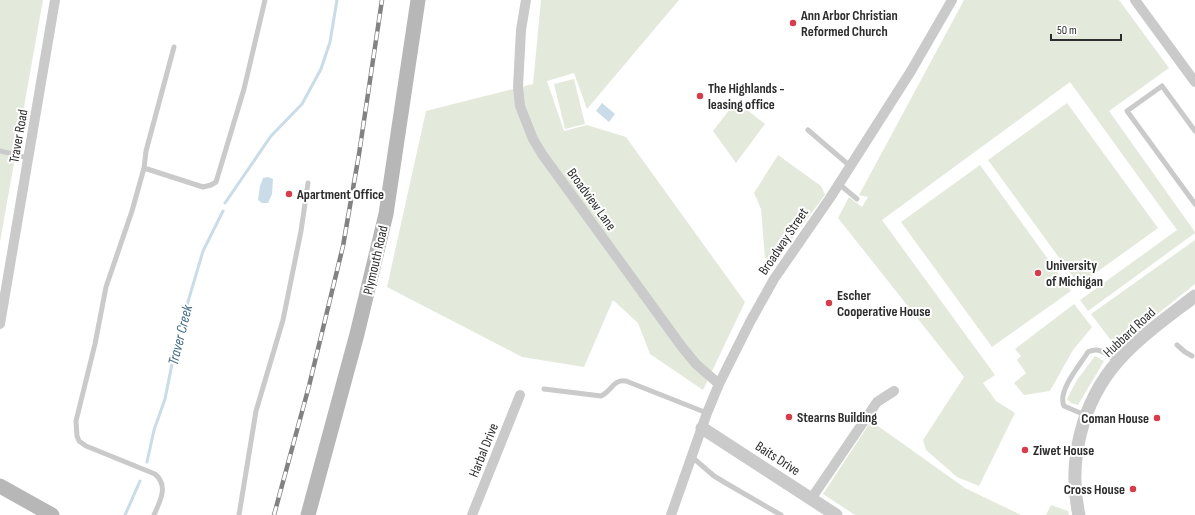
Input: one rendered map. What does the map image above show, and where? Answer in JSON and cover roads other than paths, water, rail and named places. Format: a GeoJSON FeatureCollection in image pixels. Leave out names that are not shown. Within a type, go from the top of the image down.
{"type":"FeatureCollection","features":[{"type":"Feature","properties":{"kind":"main road","name":"Plymouth Road"},"geometry":{"type":"LineString","coordinates":[[308,515],[357,334],[386,214],[418,0]]}},
{"type":"Feature","properties":{"kind":"main road"},"geometry":{"type":"LineString","coordinates":[[0,486],[52,515]]}},
{"type":"Feature","properties":{"kind":"street","name":"Traver Road"},"geometry":{"type":"LineString","coordinates":[[0,324],[3,280],[28,158],[54,0]]}},
{"type":"Feature","properties":{"kind":"street","name":"Broadview Lane"},"geometry":{"type":"LineString","coordinates":[[526,0],[521,30],[518,87],[520,106],[533,139],[542,154],[682,347],[696,364],[718,384]]}},
{"type":"Feature","properties":{"kind":"street","name":"Broadway Street"},"geometry":{"type":"LineString","coordinates":[[671,515],[718,384],[750,322],[774,279],[839,184],[911,71],[952,0]]}},
{"type":"Feature","properties":{"kind":"street"},"geometry":{"type":"LineString","coordinates":[[1135,0],[1195,82]]}},
{"type":"Feature","properties":{"kind":"street","name":"Hubbard Road"},"geometry":{"type":"LineString","coordinates":[[1079,515],[1075,461],[1086,415],[1104,379],[1117,362],[1135,345],[1193,301]]}},
{"type":"Feature","properties":{"kind":"street"},"geometry":{"type":"LineString","coordinates":[[811,499],[877,402],[894,391]]}},
{"type":"Feature","properties":{"kind":"street","name":"Harbal Drive"},"geometry":{"type":"LineString","coordinates":[[472,515],[520,395]]}},
{"type":"Feature","properties":{"kind":"street","name":"Baits Drive"},"geometry":{"type":"LineString","coordinates":[[702,428],[836,515]]}},
{"type":"Feature","properties":{"kind":"lane"},"geometry":{"type":"LineString","coordinates":[[144,168],[203,187],[211,186],[217,181],[244,89],[265,0]]}},
{"type":"Feature","properties":{"kind":"lane"},"geometry":{"type":"LineString","coordinates":[[154,515],[163,492],[162,483],[158,476],[86,446],[79,441],[75,426],[95,344],[106,287],[132,211],[144,168],[146,151],[174,47]]}},
{"type":"Feature","properties":{"kind":"lane"},"geometry":{"type":"LineString","coordinates":[[1195,131],[1162,86],[1127,111],[1195,204]]}},
{"type":"Feature","properties":{"kind":"lane"},"geometry":{"type":"LineString","coordinates":[[808,130],[850,166]]}},
{"type":"Feature","properties":{"kind":"lane"},"geometry":{"type":"LineString","coordinates":[[0,151],[28,158]]}},
{"type":"Feature","properties":{"kind":"lane"},"geometry":{"type":"LineString","coordinates":[[238,515],[256,411],[283,320],[301,231],[308,183]]}},
{"type":"Feature","properties":{"kind":"lane"},"geometry":{"type":"LineString","coordinates":[[839,184],[857,199]]}},
{"type":"Feature","properties":{"kind":"lane"},"geometry":{"type":"LineString","coordinates":[[1177,345],[1192,356]]}},
{"type":"Feature","properties":{"kind":"lane"},"geometry":{"type":"LineString","coordinates":[[1086,415],[1064,406],[1061,401],[1063,391],[1088,352],[1099,349],[1117,362]]}},
{"type":"Feature","properties":{"kind":"lane"},"geometry":{"type":"LineString","coordinates":[[544,389],[601,396],[606,394],[616,382],[620,380],[640,386],[707,413]]}},
{"type":"Feature","properties":{"kind":"lane"},"geometry":{"type":"LineString","coordinates":[[692,457],[724,482],[780,515]]}},
{"type":"Feature","properties":{"kind":"water"},"geometry":{"type":"Polygon","coordinates":[[[602,103],[615,114],[609,122],[596,111],[602,103]]]}},
{"type":"Feature","properties":{"kind":"water"},"geometry":{"type":"Polygon","coordinates":[[[268,177],[273,179],[272,194],[268,203],[262,203],[258,200],[260,186],[263,178],[268,177]]]}},
{"type":"Feature","properties":{"kind":"waterway","name":"Traver Creek"},"geometry":{"type":"LineString","coordinates":[[225,203],[271,136],[302,104],[321,69],[330,42],[337,0]]}},
{"type":"Feature","properties":{"kind":"waterway","name":"Traver Creek"},"geometry":{"type":"LineString","coordinates":[[147,462],[154,430],[165,399],[177,339],[203,251],[223,211]]}},
{"type":"Feature","properties":{"kind":"waterway","name":"Traver Creek"},"geometry":{"type":"LineString","coordinates":[[125,515],[140,481]]}},
{"type":"Feature","properties":{"kind":"railway"},"geometry":{"type":"LineString","coordinates":[[274,515],[309,386],[343,246],[359,154],[382,0]]}},
{"type":"Feature","properties":{"kind":"place","name":"Ann Arbor Christian Reformed Church"},"geometry":{"type":"Point","coordinates":[793,23]}},
{"type":"Feature","properties":{"kind":"place","name":"The Highlands - leasing office"},"geometry":{"type":"Point","coordinates":[700,96]}},
{"type":"Feature","properties":{"kind":"place","name":"Apartment Office"},"geometry":{"type":"Point","coordinates":[289,194]}},
{"type":"Feature","properties":{"kind":"place","name":"University of Michigan"},"geometry":{"type":"Point","coordinates":[1038,273]}},
{"type":"Feature","properties":{"kind":"place","name":"Escher Cooperative House"},"geometry":{"type":"Point","coordinates":[829,303]}},
{"type":"Feature","properties":{"kind":"place","name":"Stearns Building"},"geometry":{"type":"Point","coordinates":[789,417]}},
{"type":"Feature","properties":{"kind":"place","name":"Coman House"},"geometry":{"type":"Point","coordinates":[1157,418]}},
{"type":"Feature","properties":{"kind":"place","name":"Ziwet House"},"geometry":{"type":"Point","coordinates":[1025,450]}},
{"type":"Feature","properties":{"kind":"place","name":"Cross House"},"geometry":{"type":"Point","coordinates":[1133,489]}}]}
